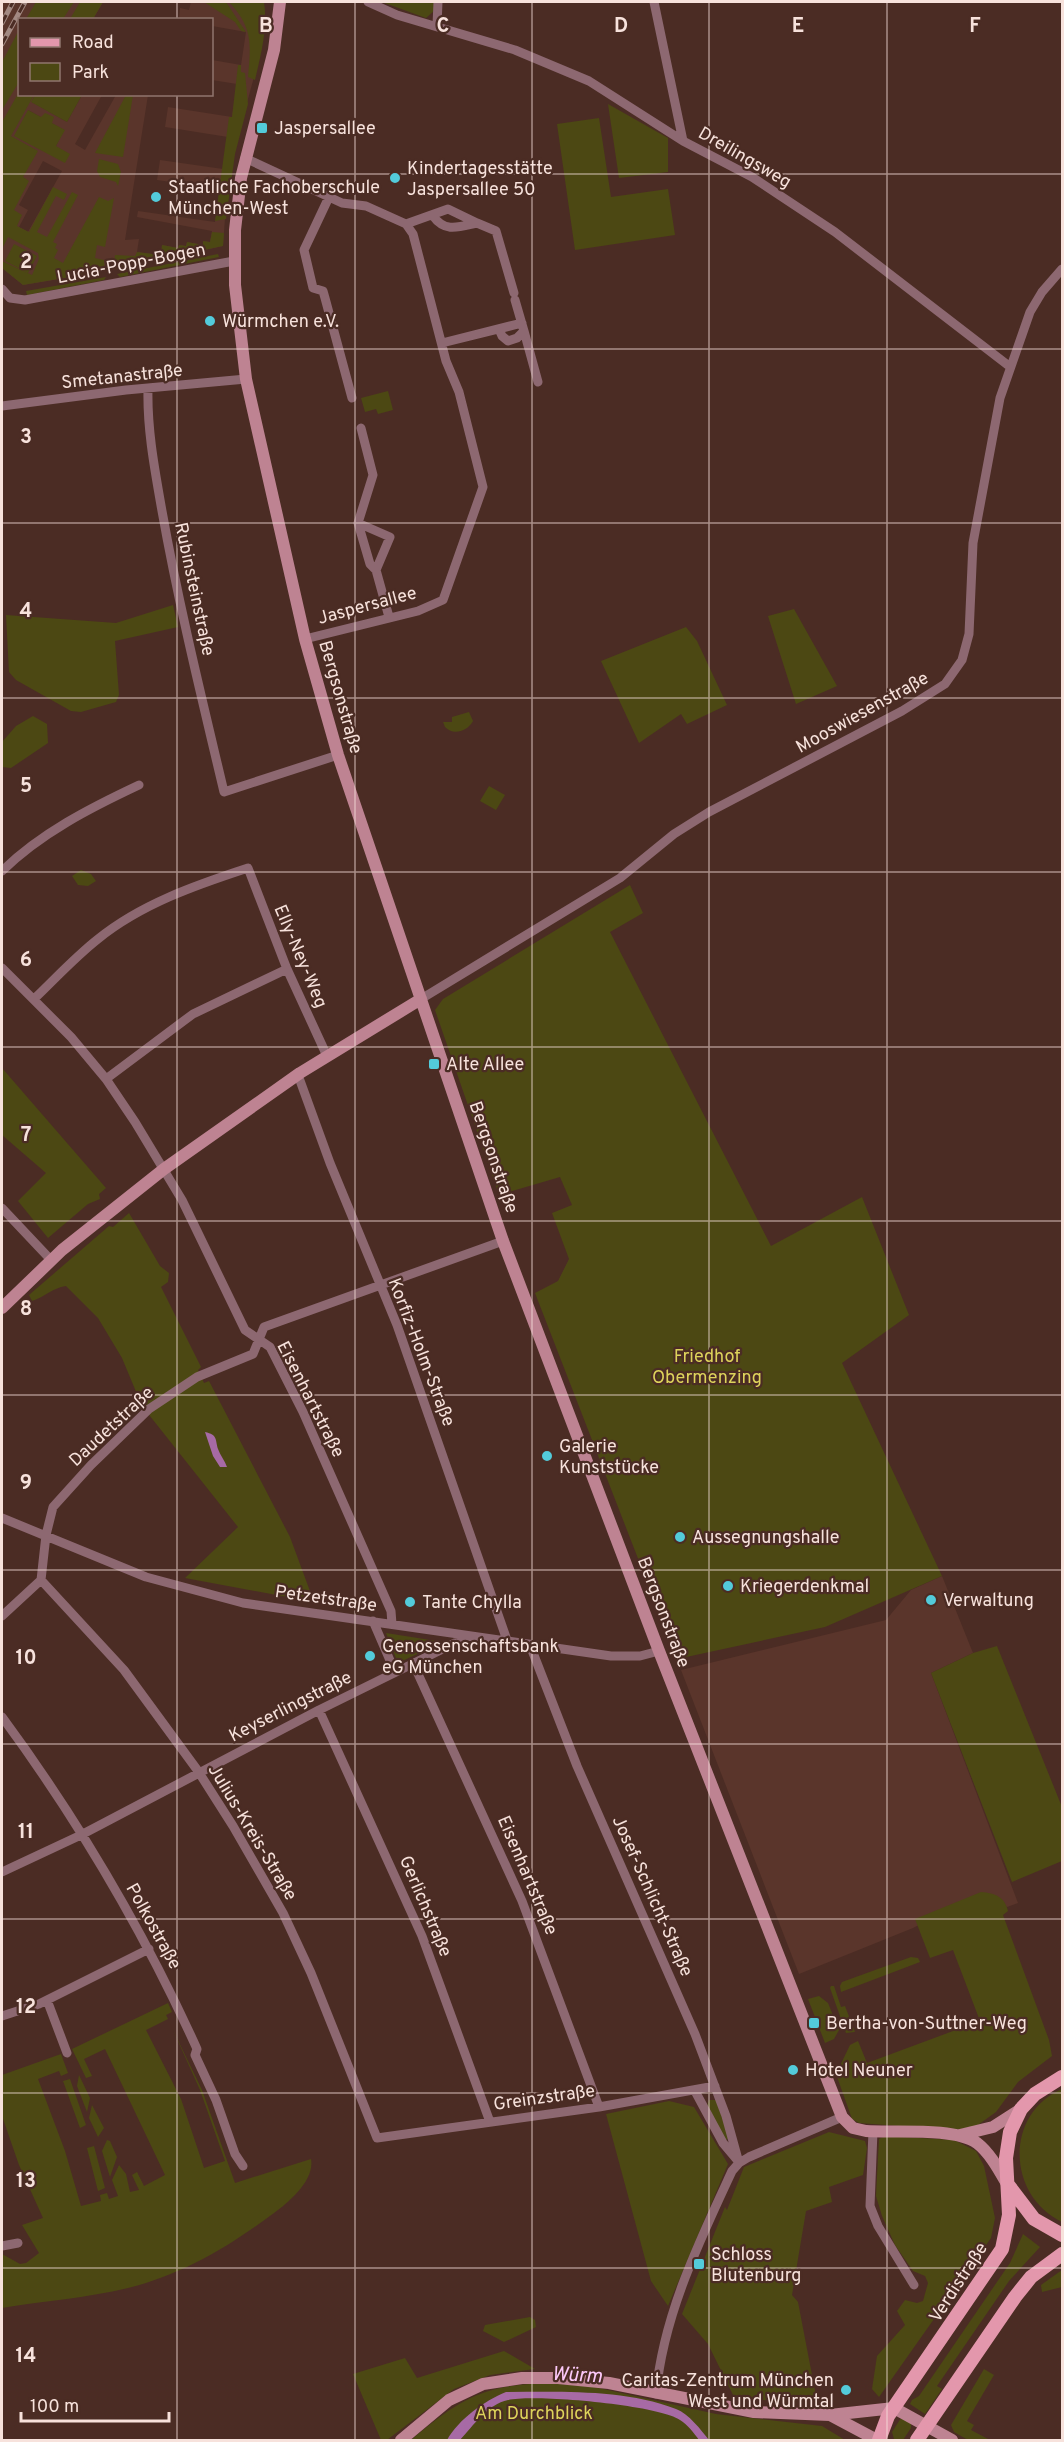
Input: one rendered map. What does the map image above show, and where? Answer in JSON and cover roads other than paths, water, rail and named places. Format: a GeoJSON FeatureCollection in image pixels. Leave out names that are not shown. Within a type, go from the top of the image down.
{"type":"FeatureCollection","features":[{"type":"Feature","properties":{"kind":"main road","name":"Verdistraße"},"geometry":{"type":"LineString","coordinates":[[878,2440],[894,2408],[1002,2249],[1009,2215],[1006,2158],[1010,2132],[1021,2109],[1035,2094],[1062,2077]]}},
{"type":"Feature","properties":{"kind":"main road"},"geometry":{"type":"LineString","coordinates":[[1007,2184],[1034,2219],[1062,2235]]}},
{"type":"Feature","properties":{"kind":"main road"},"geometry":{"type":"LineString","coordinates":[[917,2440],[1025,2284],[1049,2262],[1062,2254]]}},
{"type":"Feature","properties":{"kind":"street","name":"Bergsonstraße"},"geometry":{"type":"LineString","coordinates":[[280,2],[274,50],[245,158],[237,215],[234,261],[237,319],[246,379],[305,639],[338,755],[503,1241],[659,1651],[842,2117]]}},
{"type":"Feature","properties":{"kind":"street","name":"Dreilingsweg"},"geometry":{"type":"LineString","coordinates":[[368,2],[397,15],[515,50],[589,81],[683,141],[752,177],[835,232],[1009,366]]}},
{"type":"Feature","properties":{"kind":"street"},"geometry":{"type":"LineString","coordinates":[[437,25],[438,2]]}},
{"type":"Feature","properties":{"kind":"street"},"geometry":{"type":"LineString","coordinates":[[654,2],[683,141]]}},
{"type":"Feature","properties":{"kind":"street"},"geometry":{"type":"LineString","coordinates":[[245,158],[342,203],[366,206],[406,224],[448,209],[496,231],[538,382]]}},
{"type":"Feature","properties":{"kind":"street"},"geometry":{"type":"LineString","coordinates":[[329,197],[304,250],[314,288],[323,291],[352,398]]}},
{"type":"Feature","properties":{"kind":"street"},"geometry":{"type":"LineString","coordinates":[[433,216],[439,224],[451,229],[477,223]]}},
{"type":"Feature","properties":{"kind":"street","name":"Jaspersallee"},"geometry":{"type":"LineString","coordinates":[[305,639],[418,611],[443,600],[483,487],[462,403],[442,343],[413,234],[406,224]]}},
{"type":"Feature","properties":{"kind":"street","name":"Lucia-Popp-Bogen"},"geometry":{"type":"LineString","coordinates":[[2,289],[10,298],[25,300],[234,261]]}},
{"type":"Feature","properties":{"kind":"street","name":"Mooswiesenstraße"},"geometry":{"type":"LineString","coordinates":[[421,999],[620,878],[674,834],[709,812],[902,711],[945,684],[962,660],[969,634],[973,543],[1000,398],[1009,366],[1030,312],[1042,292],[1062,269]]}},
{"type":"Feature","properties":{"kind":"street"},"geometry":{"type":"LineString","coordinates":[[442,343],[499,329],[523,327]]}},
{"type":"Feature","properties":{"kind":"street"},"geometry":{"type":"LineString","coordinates":[[499,329],[508,341],[517,338],[523,327]]}},
{"type":"Feature","properties":{"kind":"street","name":"Smetanastraße"},"geometry":{"type":"LineString","coordinates":[[2,406],[126,390],[246,379]]}},
{"type":"Feature","properties":{"kind":"street","name":"Rubinsteinstraße"},"geometry":{"type":"LineString","coordinates":[[148,389],[147,412],[167,540],[183,622],[224,792],[338,755]]}},
{"type":"Feature","properties":{"kind":"street"},"geometry":{"type":"LineString","coordinates":[[362,428],[373,476],[358,523],[370,564],[376,570],[389,617]]}},
{"type":"Feature","properties":{"kind":"street"},"geometry":{"type":"LineString","coordinates":[[358,523],[390,537],[376,570]]}},
{"type":"Feature","properties":{"kind":"street"},"geometry":{"type":"LineString","coordinates":[[2,871],[49,833],[95,805],[139,785]]}},
{"type":"Feature","properties":{"kind":"street","name":"Elly-Ney-Weg"},"geometry":{"type":"LineString","coordinates":[[34,999],[98,939],[121,923],[168,897],[248,868],[287,969],[327,1056]]}},
{"type":"Feature","properties":{"kind":"street"},"geometry":{"type":"LineString","coordinates":[[2,968],[71,1038],[106,1079],[164,1169]]}},
{"type":"Feature","properties":{"kind":"street"},"geometry":{"type":"LineString","coordinates":[[106,1079],[193,1014],[287,969]]}},
{"type":"Feature","properties":{"kind":"street"},"geometry":{"type":"LineString","coordinates":[[2,1308],[51,1260],[164,1169],[298,1075],[421,999]]}},
{"type":"Feature","properties":{"kind":"street","name":"Korfiz-Holm-Straße"},"geometry":{"type":"LineString","coordinates":[[298,1075],[419,1387],[508,1643]]}},
{"type":"Feature","properties":{"kind":"street","name":"Eisenhartstraße"},"geometry":{"type":"LineString","coordinates":[[164,1169],[245,1330],[270,1347],[303,1412],[391,1611],[392,1624]]}},
{"type":"Feature","properties":{"kind":"street"},"geometry":{"type":"LineString","coordinates":[[2,1208],[51,1260]]}},
{"type":"Feature","properties":{"kind":"street","name":"Daudetstraße"},"geometry":{"type":"LineString","coordinates":[[41,1580],[46,1535],[53,1507],[91,1465],[149,1409],[197,1377],[253,1354],[264,1327],[380,1288],[503,1241]]}},
{"type":"Feature","properties":{"kind":"street","name":"Petzetstraße"},"geometry":{"type":"LineString","coordinates":[[2,1518],[146,1577],[243,1603],[508,1643],[628,1657],[659,1651]]}},
{"type":"Feature","properties":{"kind":"street"},"geometry":{"type":"LineString","coordinates":[[2,1616],[41,1580]]}},
{"type":"Feature","properties":{"kind":"street","name":"Julius-Kreis-Straße"},"geometry":{"type":"LineString","coordinates":[[41,1580],[124,1670],[198,1772],[283,1913],[316,1984],[376,2138]]}},
{"type":"Feature","properties":{"kind":"street"},"geometry":{"type":"LineString","coordinates":[[373,1621],[394,1672]]}},
{"type":"Feature","properties":{"kind":"street","name":"Keyserlingstraße"},"geometry":{"type":"LineString","coordinates":[[2,1872],[81,1835],[198,1772],[467,1637]]}},
{"type":"Feature","properties":{"kind":"street","name":"Josef-Schlicht-Straße"},"geometry":{"type":"LineString","coordinates":[[530,1645],[578,1766],[669,1971],[716,2086],[739,2163]]}},
{"type":"Feature","properties":{"kind":"street","name":"Eisenhartstraße"},"geometry":{"type":"LineString","coordinates":[[413,1663],[522,1900],[599,2107]]}},
{"type":"Feature","properties":{"kind":"street","name":"Gerlichstraße"},"geometry":{"type":"LineString","coordinates":[[319,1710],[381,1841],[422,1936],[490,2122]]}},
{"type":"Feature","properties":{"kind":"street","name":"Polkostraße"},"geometry":{"type":"LineString","coordinates":[[2,1717],[81,1835],[149,1949],[197,2049],[195,2055],[216,2100],[234,2154],[243,2166]]}},
{"type":"Feature","properties":{"kind":"street"},"geometry":{"type":"LineString","coordinates":[[2,2016],[47,2000],[149,1949]]}},
{"type":"Feature","properties":{"kind":"street"},"geometry":{"type":"LineString","coordinates":[[47,2000],[67,2053]]}},
{"type":"Feature","properties":{"kind":"street","name":"Greinzstraße"},"geometry":{"type":"LineString","coordinates":[[376,2138],[599,2107],[716,2086]]}},
{"type":"Feature","properties":{"kind":"street"},"geometry":{"type":"LineString","coordinates":[[695,2091],[716,2133],[729,2153],[739,2163]]}},
{"type":"Feature","properties":{"kind":"street"},"geometry":{"type":"LineString","coordinates":[[656,2394],[661,2353],[672,2313],[726,2183],[739,2163],[842,2117],[853,2128],[960,2135],[993,2127],[1021,2109]]}},
{"type":"Feature","properties":{"kind":"street"},"geometry":{"type":"LineString","coordinates":[[873,2131],[870,2206],[878,2226],[914,2285]]}},
{"type":"Feature","properties":{"kind":"street"},"geometry":{"type":"LineString","coordinates":[[960,2135],[976,2142],[985,2150],[1007,2184]]}},
{"type":"Feature","properties":{"kind":"street"},"geometry":{"type":"LineString","coordinates":[[2,2246],[18,2243]]}},
{"type":"Feature","properties":{"kind":"street"},"geometry":{"type":"LineString","coordinates":[[401,2440],[448,2400],[483,2384],[503,2380],[558,2378],[609,2383],[754,2412],[830,2415],[894,2408],[952,2440]]}},
{"type":"Feature","properties":{"kind":"street"},"geometry":{"type":"LineString","coordinates":[[830,2415],[878,2440]]}},
{"type":"Feature","properties":{"kind":"railway"},"geometry":{"type":"LineString","coordinates":[[2,23],[13,2]]}},
{"type":"Feature","properties":{"kind":"railway"},"geometry":{"type":"LineString","coordinates":[[2,44],[25,2]]}},
{"type":"Feature","properties":{"kind":"place","name":"Jaspersallee"},"geometry":{"type":"Point","coordinates":[262,128]}},
{"type":"Feature","properties":{"kind":"place","name":"Kindertagesstätte Jaspersallee 50"},"geometry":{"type":"Point","coordinates":[395,178]}},
{"type":"Feature","properties":{"kind":"place","name":"Staatliche Fachoberschule München-West"},"geometry":{"type":"Point","coordinates":[156,197]}},
{"type":"Feature","properties":{"kind":"place","name":"Würmchen e.V."},"geometry":{"type":"Point","coordinates":[210,321]}},
{"type":"Feature","properties":{"kind":"place","name":"Alte Allee"},"geometry":{"type":"Point","coordinates":[434,1064]}},
{"type":"Feature","properties":{"kind":"place","name":"Galerie Kunststücke"},"geometry":{"type":"Point","coordinates":[547,1456]}},
{"type":"Feature","properties":{"kind":"place","name":"Aussegnungshalle"},"geometry":{"type":"Point","coordinates":[680,1537]}},
{"type":"Feature","properties":{"kind":"place","name":"Kriegerdenkmal"},"geometry":{"type":"Point","coordinates":[728,1586]}},
{"type":"Feature","properties":{"kind":"place","name":"Verwaltung"},"geometry":{"type":"Point","coordinates":[931,1600]}},
{"type":"Feature","properties":{"kind":"place","name":"Tante Chylla"},"geometry":{"type":"Point","coordinates":[410,1602]}},
{"type":"Feature","properties":{"kind":"place","name":"Genossenschaftsbank eG München"},"geometry":{"type":"Point","coordinates":[370,1656]}},
{"type":"Feature","properties":{"kind":"place","name":"Bertha-von-Suttner-Weg"},"geometry":{"type":"Point","coordinates":[814,2023]}},
{"type":"Feature","properties":{"kind":"place","name":"Hotel Neuner"},"geometry":{"type":"Point","coordinates":[793,2070]}},
{"type":"Feature","properties":{"kind":"place","name":"Schloss Blutenburg"},"geometry":{"type":"Point","coordinates":[699,2264]}},
{"type":"Feature","properties":{"kind":"place","name":"Caritas-Zentrum München West und Würmtal"},"geometry":{"type":"Point","coordinates":[846,2390]}},
{"type":"Feature","properties":{"kind":"park label","name":"Friedhof Obermenzing"},"geometry":{"type":"Point","coordinates":[707,1366]}},
{"type":"Feature","properties":{"kind":"park label","name":"Am Durchblick"},"geometry":{"type":"Point","coordinates":[534,2413]}},
{"type":"Feature","properties":{"kind":"water label","name":"Würm"},"geometry":{"type":"Point","coordinates":[577,2374]}}]}
